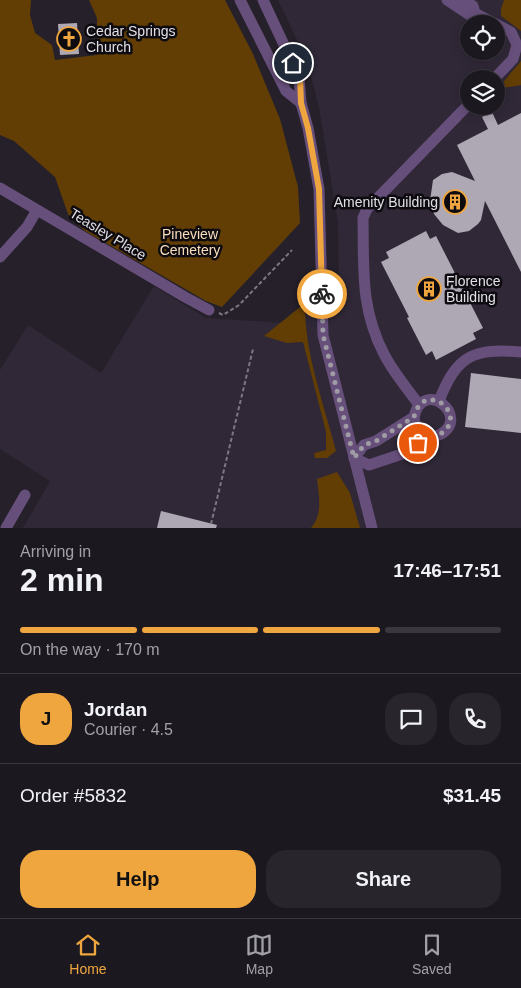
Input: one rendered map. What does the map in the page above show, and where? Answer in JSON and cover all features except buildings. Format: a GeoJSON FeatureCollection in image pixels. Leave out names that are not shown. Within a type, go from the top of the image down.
{"type":"FeatureCollection","features":[{"type":"Feature","properties":{"kind":"street"},"geometry":{"type":"LineString","coordinates":[[240,0],[286,91],[301,103]]}},
{"type":"Feature","properties":{"kind":"street"},"geometry":{"type":"LineString","coordinates":[[263,0],[300,77],[301,103],[308,128],[319,189],[323,335],[372,528]]}},
{"type":"Feature","properties":{"kind":"street"},"geometry":{"type":"LineString","coordinates":[[447,0],[468,14],[471,15],[475,12]]}},
{"type":"Feature","properties":{"kind":"street"},"geometry":{"type":"LineString","coordinates":[[463,0],[473,6],[475,12],[480,15]]}},
{"type":"Feature","properties":{"kind":"street"},"geometry":{"type":"LineString","coordinates":[[503,70],[513,59],[518,45],[511,32],[505,29]]}},
{"type":"Feature","properties":{"kind":"street"},"geometry":{"type":"LineString","coordinates":[[419,405],[384,354],[375,336],[368,314],[363,284],[363,218],[367,209],[460,113]]}},
{"type":"Feature","properties":{"kind":"street","name":"Teasley Place"},"geometry":{"type":"LineString","coordinates":[[0,188],[209,310]]}},
{"type":"Feature","properties":{"kind":"street"},"geometry":{"type":"LineString","coordinates":[[0,257],[27,226],[37,210]]}},
{"type":"Feature","properties":{"kind":"street"},"geometry":{"type":"LineString","coordinates":[[439,401],[453,372],[467,359],[487,351],[521,352]]}},
{"type":"Feature","properties":{"kind":"street"},"geometry":{"type":"LineString","coordinates":[[430,400],[439,401],[446,406],[449,412],[449,423],[443,433],[428,436],[405,453],[369,465],[354,458],[364,445],[376,441],[414,417],[419,405],[430,400]]}},
{"type":"Feature","properties":{"kind":"street"},"geometry":{"type":"LineString","coordinates":[[414,417],[417,429],[428,436]]}},
{"type":"Feature","properties":{"kind":"street"},"geometry":{"type":"LineString","coordinates":[[6,528],[25,495]]}},
{"type":"Feature","properties":{"kind":"path"},"geometry":{"type":"LineString","coordinates":[[209,310],[223,315],[239,306],[292,250]]}},
{"type":"Feature","properties":{"kind":"path"},"geometry":{"type":"LineString","coordinates":[[210,524],[254,349]]}},
{"type":"Feature","properties":{"kind":"shaded area"},"geometry":{"type":"Polygon","coordinates":[[[278,0],[521,0],[521,528],[23,528],[50,481],[0,449],[0,370],[28,325],[101,373],[154,286],[206,318],[285,323],[339,292],[338,223],[319,107],[307,61],[278,0]]]}},
{"type":"Feature","properties":{"kind":"green space","name":"Pineview Cemetery"},"geometry":{"type":"Polygon","coordinates":[[[0,0],[31,0],[30,15],[35,33],[52,45],[55,60],[97,55],[97,18],[89,0],[225,0],[253,54],[280,119],[298,187],[300,223],[222,307],[206,301],[85,231],[68,214],[55,177],[14,141],[0,135],[0,0]]]}},
{"type":"Feature","properties":{"kind":"green space"},"geometry":{"type":"Polygon","coordinates":[[[504,0],[521,0],[521,31],[505,19],[505,15],[501,15],[504,0]]]}},
{"type":"Feature","properties":{"kind":"green space"},"geometry":{"type":"Polygon","coordinates":[[[521,61],[521,85],[505,88],[505,80],[521,61]]]}},
{"type":"Feature","properties":{"kind":"green space"},"geometry":{"type":"Polygon","coordinates":[[[305,303],[311,359],[336,451],[327,458],[315,458],[314,453],[326,450],[326,432],[303,342],[287,343],[264,336],[305,303]]]}},
{"type":"Feature","properties":{"kind":"green space"},"geometry":{"type":"Polygon","coordinates":[[[337,472],[350,493],[360,528],[311,528],[319,511],[317,479],[337,472]]]}},
{"type":"Feature","properties":{"kind":"way so far"},"geometry":{"type":"LineString","coordinates":[[322,294],[323,335],[354,458],[364,445],[376,441],[414,417],[415,410],[419,405],[430,400],[442,402],[446,406],[450,417],[447,428],[443,433],[428,436],[418,443]]}},
{"type":"Feature","properties":{"kind":"place","name":"Cedar Springs Church"},"geometry":{"type":"Point","coordinates":[69,39]}},
{"type":"Feature","properties":{"kind":"place","name":"Amenity Building"},"geometry":{"type":"Point","coordinates":[455,202]}},
{"type":"Feature","properties":{"kind":"place","name":"Florence Building"},"geometry":{"type":"Point","coordinates":[429,289]}},
{"type":"Feature","properties":{"kind":"route"},"geometry":{"type":"LineString","coordinates":[[293,63],[300,77],[301,103],[308,128],[319,189],[322,294]]}}]}
